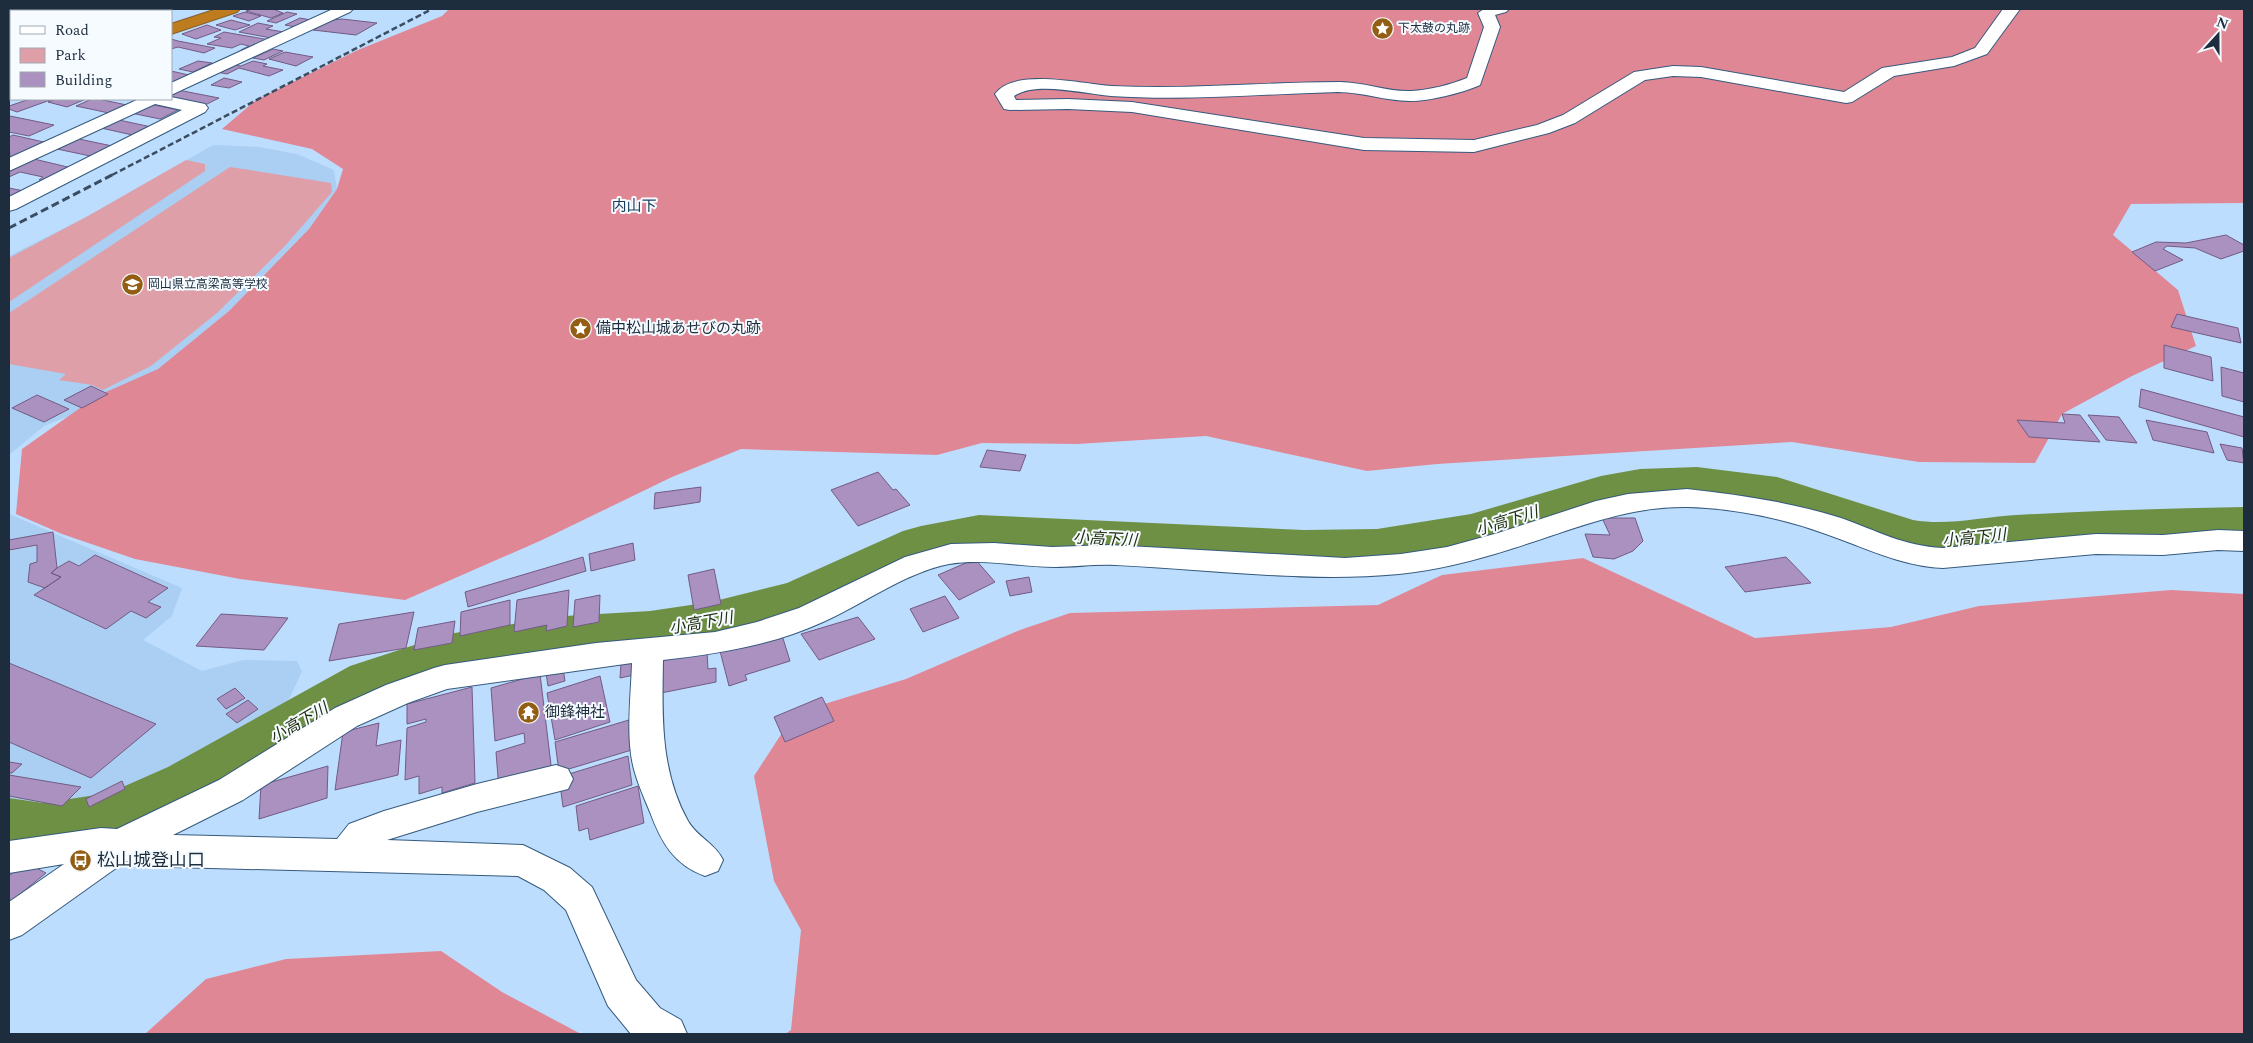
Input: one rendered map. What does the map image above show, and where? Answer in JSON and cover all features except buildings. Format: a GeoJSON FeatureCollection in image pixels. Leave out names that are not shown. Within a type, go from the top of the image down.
{"type":"FeatureCollection","features":[{"type":"Feature","properties":{"kind":"highway"},"geometry":{"type":"LineString","coordinates":[[172,20],[206,9]]}},
{"type":"Feature","properties":{"kind":"highway"},"geometry":{"type":"LineString","coordinates":[[172,29],[232,9]]}},
{"type":"Feature","properties":{"kind":"street"},"geometry":{"type":"LineString","coordinates":[[172,90],[345,9]]}},
{"type":"Feature","properties":{"kind":"street"},"geometry":{"type":"LineString","coordinates":[[1501,9],[1490,10],[1486,13],[1492,27],[1474,81],[1460,87],[1411,96],[1342,87],[1154,92],[1102,91],[1043,84],[1017,86],[1004,94],[1010,104],[1032,106],[1068,104],[1132,108],[1364,144],[1474,146],[1508,139],[1569,119],[1640,76],[1673,71],[1701,72],[1846,98],[1857,94],[1888,72],[1965,58],[1983,50],[1992,34],[2012,9]]}},
{"type":"Feature","properties":{"kind":"street"},"geometry":{"type":"LineString","coordinates":[[9,165],[152,100]]}},
{"type":"Feature","properties":{"kind":"street"},"geometry":{"type":"LineString","coordinates":[[9,204],[199,108],[159,100]]}},
{"type":"Feature","properties":{"kind":"street"},"geometry":{"type":"LineString","coordinates":[[9,923],[122,844],[230,790],[346,717],[397,694],[445,677],[596,655],[715,643],[758,633],[810,616],[915,564],[951,554],[994,553],[1052,557],[1110,555],[1344,568],[1401,564],[1447,557],[1505,541],[1596,510],[1628,502],[1687,498],[1742,504],[1787,513],[1831,525],[1889,548],[1919,557],[1943,558],[2096,544],[2163,545],[2244,541]]}},
{"type":"Feature","properties":{"kind":"street"},"geometry":{"type":"LineString","coordinates":[[648,651],[646,726],[651,772],[674,830],[688,848],[705,860]]}},
{"type":"Feature","properties":{"kind":"street"},"geometry":{"type":"LineString","coordinates":[[346,854],[361,835],[384,826],[477,798],[556,779]]}},
{"type":"Feature","properties":{"kind":"street"},"geometry":{"type":"LineString","coordinates":[[9,857],[100,842],[173,851],[477,858],[523,862],[557,879],[579,899],[622,993],[646,1022],[667,1034]]}},
{"type":"Feature","properties":{"kind":"shaded area"},"geometry":{"type":"Polygon","coordinates":[[[9,9],[165,9],[10,10],[9,58],[9,9]]]}},
{"type":"Feature","properties":{"kind":"shaded area"},"geometry":{"type":"Polygon","coordinates":[[[449,9],[2244,9],[2244,203],[2131,204],[2113,235],[2178,290],[2196,346],[2132,376],[2062,414],[2035,463],[1919,462],[1792,442],[1437,464],[1367,471],[1206,436],[1077,444],[982,443],[937,455],[741,449],[672,477],[542,540],[405,600],[240,579],[135,559],[62,534],[16,514],[22,449],[97,396],[158,369],[229,311],[309,229],[337,189],[343,169],[312,149],[222,129],[256,100],[358,50],[442,16],[449,9]]]}},
{"type":"Feature","properties":{"kind":"shaded area","name":"岡山県立高梁高等学校"},"geometry":{"type":"Polygon","coordinates":[[[213,145],[259,147],[297,154],[334,170],[337,189],[309,229],[229,311],[158,369],[84,410],[44,426],[9,455],[9,256],[88,216],[213,145]]]}},
{"type":"Feature","properties":{"kind":"shaded area"},"geometry":{"type":"Polygon","coordinates":[[[9,514],[182,588],[172,616],[143,640],[202,671],[243,660],[297,661],[302,671],[286,706],[291,712],[244,742],[183,776],[157,784],[147,795],[92,814],[9,801],[9,514]]]}},
{"type":"Feature","properties":{"kind":"shaded area"},"geometry":{"type":"Polygon","coordinates":[[[1583,558],[1755,638],[1891,627],[1979,606],[2171,590],[2244,594],[2244,1034],[785,1034],[791,1030],[801,930],[774,881],[754,776],[795,713],[906,679],[1020,630],[1070,613],[1378,605],[1442,575],[1583,558]]]}},
{"type":"Feature","properties":{"kind":"shaded area"},"geometry":{"type":"Polygon","coordinates":[[[441,951],[502,992],[581,1034],[145,1034],[206,979],[286,959],[441,951]]]}},
{"type":"Feature","properties":{"kind":"green space"},"geometry":{"type":"Polygon","coordinates":[[[186,160],[205,164],[205,171],[9,302],[9,258],[88,216],[186,160]]]}},
{"type":"Feature","properties":{"kind":"green space","name":"岡山県立高梁高等学校"},"geometry":{"type":"Polygon","coordinates":[[[230,167],[331,183],[332,192],[284,247],[217,313],[151,366],[103,390],[92,385],[59,380],[66,374],[9,364],[9,313],[230,167]]]}},
{"type":"Feature","properties":{"kind":"waterway","name":"小高下川"},"geometry":{"type":"LineString","coordinates":[[9,826],[43,831],[116,820],[190,786],[371,682],[448,656],[565,637],[650,632],[711,623],[802,599],[921,544],[979,533],[1304,548],[1377,547],[1472,532],[1601,493],[1640,485],[1697,483],[1777,494],[1861,520],[1906,537],[1935,542],[2012,533],[2142,526],[2244,525]]}},
{"type":"Feature","properties":{"kind":"railway"},"geometry":{"type":"LineString","coordinates":[[112,175],[432,9]]}},
{"type":"Feature","properties":{"kind":"railway"},"geometry":{"type":"LineString","coordinates":[[9,228],[114,174]]}},
{"type":"Feature","properties":{"kind":"place","name":"下太鼓の丸跡"},"geometry":{"type":"Point","coordinates":[1382,28]}},
{"type":"Feature","properties":{"kind":"place","name":"岡山県立高梁高等学校"},"geometry":{"type":"Point","coordinates":[132,284]}},
{"type":"Feature","properties":{"kind":"place","name":"備中松山城あせびの丸跡"},"geometry":{"type":"Point","coordinates":[580,328]}},
{"type":"Feature","properties":{"kind":"place","name":"御鋒神社"},"geometry":{"type":"Point","coordinates":[529,712]}},
{"type":"Feature","properties":{"kind":"place","name":"松山城登山口"},"geometry":{"type":"Point","coordinates":[81,860]}},
{"type":"Feature","properties":{"kind":"district","name":"内山下"},"geometry":{"type":"Point","coordinates":[634,206]}}]}
